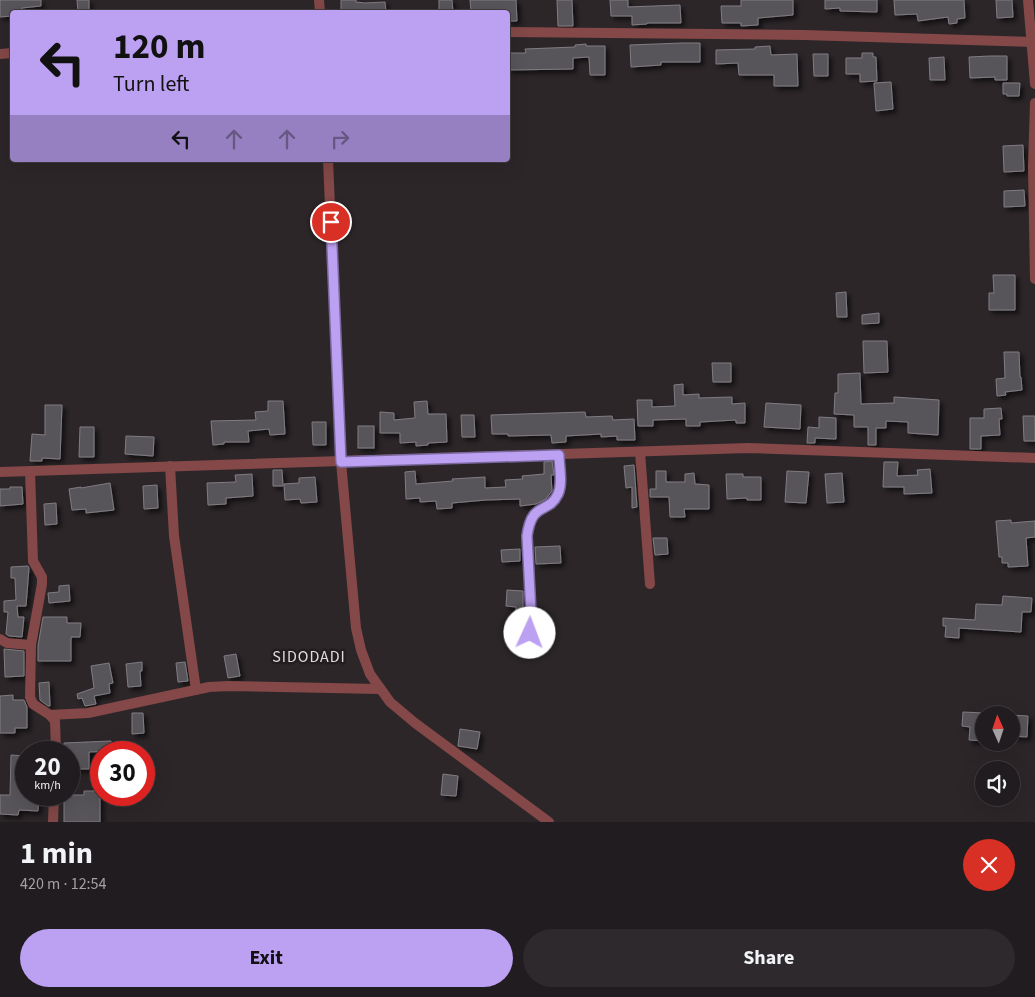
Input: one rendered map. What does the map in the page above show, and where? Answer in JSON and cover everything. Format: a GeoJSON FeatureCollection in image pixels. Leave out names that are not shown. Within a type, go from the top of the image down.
{"type":"FeatureCollection","features":[{"type":"Feature","properties":{"kind":"street"},"geometry":{"type":"LineString","coordinates":[[1028,0],[1034,42],[1035,84]]}},
{"type":"Feature","properties":{"kind":"street"},"geometry":{"type":"LineString","coordinates":[[510,32],[804,35],[1034,42]]}},
{"type":"Feature","properties":{"kind":"street"},"geometry":{"type":"LineString","coordinates":[[1035,103],[1033,167],[1035,279]]}},
{"type":"Feature","properties":{"kind":"street"},"geometry":{"type":"LineString","coordinates":[[328,162],[341,462],[356,628],[361,650],[370,674],[390,702],[415,724],[549,822]]}},
{"type":"Feature","properties":{"kind":"street"},"geometry":{"type":"LineString","coordinates":[[0,472],[748,448],[1035,458]]}},
{"type":"Feature","properties":{"kind":"street"},"geometry":{"type":"LineString","coordinates":[[640,452],[650,584]]}},
{"type":"Feature","properties":{"kind":"street"},"geometry":{"type":"LineString","coordinates":[[530,633],[531,613],[527,536],[529,524],[537,511],[553,502],[558,494],[560,484],[559,455]]}},
{"type":"Feature","properties":{"kind":"street"},"geometry":{"type":"LineString","coordinates":[[170,466],[174,536],[196,690]]}},
{"type":"Feature","properties":{"kind":"street"},"geometry":{"type":"LineString","coordinates":[[30,471],[32,554],[33,561],[42,577],[31,645],[30,697],[36,708],[50,715],[55,721],[56,741]]}},
{"type":"Feature","properties":{"kind":"street"},"geometry":{"type":"LineString","coordinates":[[0,640],[7,643],[31,645]]}},
{"type":"Feature","properties":{"kind":"street"},"geometry":{"type":"LineString","coordinates":[[50,715],[88,713],[209,687],[245,685],[380,689]]}},
{"type":"Feature","properties":{"kind":"street"},"geometry":{"type":"LineString","coordinates":[[53,822],[54,806]]}},
{"type":"Feature","properties":{"kind":"building"},"geometry":{"type":"Polygon","coordinates":[[[0,0],[41,0],[41,6],[22,8],[22,10],[10,10],[10,16],[0,17],[0,0]]]}},
{"type":"Feature","properties":{"kind":"building"},"geometry":{"type":"Polygon","coordinates":[[[77,0],[89,0],[89,10],[78,10],[77,0]]]}},
{"type":"Feature","properties":{"kind":"building"},"geometry":{"type":"Polygon","coordinates":[[[341,0],[356,0],[356,2],[365,3],[385,2],[386,10],[341,10],[341,0]]]}},
{"type":"Feature","properties":{"kind":"building"},"geometry":{"type":"Polygon","coordinates":[[[439,0],[452,0],[453,10],[439,10],[439,0]]]}},
{"type":"Feature","properties":{"kind":"building"},"geometry":{"type":"Polygon","coordinates":[[[470,0],[516,0],[517,21],[510,21],[510,10],[471,10],[470,0]]]}},
{"type":"Feature","properties":{"kind":"building"},"geometry":{"type":"Polygon","coordinates":[[[557,0],[572,0],[573,26],[558,26],[557,0]]]}},
{"type":"Feature","properties":{"kind":"building"},"geometry":{"type":"Polygon","coordinates":[[[610,0],[628,0],[628,7],[680,5],[681,23],[632,25],[632,16],[611,16],[610,0]]]}},
{"type":"Feature","properties":{"kind":"building"},"geometry":{"type":"Polygon","coordinates":[[[741,0],[793,0],[793,15],[758,18],[758,25],[741,26],[741,23],[722,23],[721,6],[741,6],[741,0]]]}},
{"type":"Feature","properties":{"kind":"building"},"geometry":{"type":"Polygon","coordinates":[[[825,0],[877,0],[877,12],[840,11],[840,8],[825,9],[825,0]]]}},
{"type":"Feature","properties":{"kind":"building"},"geometry":{"type":"Polygon","coordinates":[[[894,0],[964,0],[965,18],[957,19],[957,23],[949,24],[948,17],[918,21],[917,14],[895,15],[894,0]]]}},
{"type":"Feature","properties":{"kind":"building"},"geometry":{"type":"Polygon","coordinates":[[[996,0],[1012,0],[1013,17],[997,18],[996,0]]]}},
{"type":"Feature","properties":{"kind":"building"},"geometry":{"type":"Polygon","coordinates":[[[700,43],[700,62],[661,62],[661,65],[631,67],[630,45],[700,43]]]}},
{"type":"Feature","properties":{"kind":"building"},"geometry":{"type":"Polygon","coordinates":[[[575,45],[605,46],[605,75],[590,75],[589,57],[573,58],[573,69],[510,70],[510,53],[526,53],[525,49],[575,47],[575,45]]]}},
{"type":"Feature","properties":{"kind":"building"},"geometry":{"type":"Polygon","coordinates":[[[770,46],[771,55],[797,54],[798,86],[774,86],[774,75],[739,75],[738,63],[716,64],[716,50],[755,49],[755,47],[770,46]]]}},
{"type":"Feature","properties":{"kind":"building"},"geometry":{"type":"Polygon","coordinates":[[[862,53],[873,53],[873,57],[876,57],[877,81],[860,82],[860,74],[846,74],[846,58],[862,58],[862,53]]]}},
{"type":"Feature","properties":{"kind":"building"},"geometry":{"type":"Polygon","coordinates":[[[813,54],[828,54],[828,76],[814,76],[813,54]]]}},
{"type":"Feature","properties":{"kind":"building"},"geometry":{"type":"Polygon","coordinates":[[[1007,56],[1007,80],[995,80],[995,77],[970,78],[969,57],[1007,56]]]}},
{"type":"Feature","properties":{"kind":"building"},"geometry":{"type":"Polygon","coordinates":[[[944,57],[945,80],[930,80],[929,58],[944,57]]]}},
{"type":"Feature","properties":{"kind":"building"},"geometry":{"type":"Polygon","coordinates":[[[891,82],[893,109],[876,111],[874,83],[891,82]]]}},
{"type":"Feature","properties":{"kind":"building"},"geometry":{"type":"Polygon","coordinates":[[[1003,83],[1020,83],[1019,96],[1003,94],[1003,83]]]}},
{"type":"Feature","properties":{"kind":"building"},"geometry":{"type":"Polygon","coordinates":[[[1023,145],[1024,171],[1004,172],[1003,146],[1023,145]]]}},
{"type":"Feature","properties":{"kind":"building"},"geometry":{"type":"Polygon","coordinates":[[[1024,190],[1025,206],[1004,207],[1004,191],[1024,190]]]}},
{"type":"Feature","properties":{"kind":"building"},"geometry":{"type":"Polygon","coordinates":[[[993,275],[1015,275],[1015,310],[989,310],[989,293],[994,293],[993,275]]]}},
{"type":"Feature","properties":{"kind":"building"},"geometry":{"type":"Polygon","coordinates":[[[846,292],[847,317],[837,317],[836,293],[846,292]]]}},
{"type":"Feature","properties":{"kind":"building"},"geometry":{"type":"Polygon","coordinates":[[[879,313],[879,323],[862,324],[862,315],[879,313]]]}},
{"type":"Feature","properties":{"kind":"building"},"geometry":{"type":"Polygon","coordinates":[[[863,341],[887,341],[888,372],[864,373],[863,341]]]}},
{"type":"Feature","properties":{"kind":"building"},"geometry":{"type":"Polygon","coordinates":[[[1004,352],[1019,352],[1022,390],[1005,392],[1006,395],[997,396],[996,379],[1005,378],[1004,352]]]}},
{"type":"Feature","properties":{"kind":"building"},"geometry":{"type":"Polygon","coordinates":[[[712,363],[731,363],[731,382],[713,382],[712,363]]]}},
{"type":"Feature","properties":{"kind":"building"},"geometry":{"type":"Polygon","coordinates":[[[860,373],[861,404],[894,403],[894,397],[939,400],[938,435],[908,433],[908,422],[886,421],[886,428],[876,428],[876,445],[868,445],[868,427],[854,427],[854,415],[834,414],[835,393],[838,393],[838,374],[860,373]]]}},
{"type":"Feature","properties":{"kind":"building"},"geometry":{"type":"Polygon","coordinates":[[[683,384],[683,395],[699,394],[699,398],[732,397],[732,404],[745,403],[745,423],[736,423],[736,420],[700,422],[700,426],[686,426],[686,419],[653,420],[653,426],[638,426],[637,400],[652,400],[652,407],[675,406],[674,385],[683,384]]]}},
{"type":"Feature","properties":{"kind":"building"},"geometry":{"type":"Polygon","coordinates":[[[268,401],[283,401],[285,434],[270,435],[269,429],[248,431],[249,442],[224,442],[224,444],[213,445],[211,421],[256,420],[255,412],[268,411],[268,401]]]}},
{"type":"Feature","properties":{"kind":"building"},"geometry":{"type":"Polygon","coordinates":[[[427,401],[428,414],[446,414],[447,442],[416,446],[416,442],[400,443],[400,433],[380,433],[380,412],[394,413],[394,420],[415,418],[414,402],[427,401]]]}},
{"type":"Feature","properties":{"kind":"building"},"geometry":{"type":"Polygon","coordinates":[[[766,403],[801,405],[800,429],[764,427],[766,403]]]}},
{"type":"Feature","properties":{"kind":"building"},"geometry":{"type":"Polygon","coordinates":[[[45,405],[62,405],[60,459],[42,458],[42,461],[30,461],[32,434],[45,435],[45,405]]]}},
{"type":"Feature","properties":{"kind":"building"},"geometry":{"type":"Polygon","coordinates":[[[1001,408],[1002,419],[999,419],[1000,435],[981,436],[981,449],[970,449],[970,418],[984,418],[984,409],[1001,408]]]}},
{"type":"Feature","properties":{"kind":"building"},"geometry":{"type":"Polygon","coordinates":[[[585,412],[586,417],[612,416],[613,420],[634,419],[635,440],[617,440],[617,436],[601,437],[601,434],[566,436],[566,442],[552,443],[551,435],[508,436],[508,434],[492,434],[491,415],[585,412]]]}},
{"type":"Feature","properties":{"kind":"building"},"geometry":{"type":"Polygon","coordinates":[[[461,415],[474,415],[475,437],[462,437],[461,415]]]}},
{"type":"Feature","properties":{"kind":"building"},"geometry":{"type":"Polygon","coordinates":[[[1023,416],[1035,416],[1035,441],[1024,441],[1023,416]]]}},
{"type":"Feature","properties":{"kind":"building"},"geometry":{"type":"Polygon","coordinates":[[[819,417],[836,418],[836,439],[815,438],[815,443],[807,443],[808,427],[819,428],[819,417]]]}},
{"type":"Feature","properties":{"kind":"building"},"geometry":{"type":"Polygon","coordinates":[[[312,422],[326,422],[326,445],[313,445],[312,422]]]}},
{"type":"Feature","properties":{"kind":"building"},"geometry":{"type":"Polygon","coordinates":[[[358,426],[374,426],[374,448],[358,448],[358,426]]]}},
{"type":"Feature","properties":{"kind":"building"},"geometry":{"type":"Polygon","coordinates":[[[80,427],[94,427],[94,457],[79,457],[80,427]]]}},
{"type":"Feature","properties":{"kind":"building"},"geometry":{"type":"Polygon","coordinates":[[[126,436],[154,437],[153,456],[125,454],[126,436]]]}},
{"type":"Feature","properties":{"kind":"building"},"geometry":{"type":"Polygon","coordinates":[[[552,461],[554,475],[551,475],[552,491],[546,499],[536,504],[520,506],[520,499],[486,500],[452,503],[452,508],[437,509],[436,501],[420,502],[420,498],[406,499],[405,472],[415,471],[416,484],[485,477],[485,488],[506,487],[505,480],[523,479],[522,476],[544,474],[544,462],[552,461]]]}},
{"type":"Feature","properties":{"kind":"building"},"geometry":{"type":"Polygon","coordinates":[[[884,462],[898,462],[897,476],[918,475],[917,470],[930,469],[932,493],[904,494],[904,487],[883,487],[884,462]]]}},
{"type":"Feature","properties":{"kind":"building"},"geometry":{"type":"Polygon","coordinates":[[[634,465],[637,507],[632,508],[632,487],[626,488],[624,466],[634,465]]]}},
{"type":"Feature","properties":{"kind":"building"},"geometry":{"type":"Polygon","coordinates":[[[273,470],[282,470],[283,486],[273,486],[273,470]]]}},
{"type":"Feature","properties":{"kind":"building"},"geometry":{"type":"Polygon","coordinates":[[[656,471],[666,471],[666,482],[685,482],[685,474],[694,473],[695,484],[709,485],[709,509],[684,509],[685,517],[670,517],[669,497],[650,497],[650,489],[656,489],[656,471]]]}},
{"type":"Feature","properties":{"kind":"building"},"geometry":{"type":"Polygon","coordinates":[[[787,471],[809,472],[806,503],[785,502],[787,471]]]}},
{"type":"Feature","properties":{"kind":"building"},"geometry":{"type":"Polygon","coordinates":[[[842,473],[844,502],[827,503],[825,474],[842,473]]]}},
{"type":"Feature","properties":{"kind":"building"},"geometry":{"type":"Polygon","coordinates":[[[252,474],[253,496],[226,498],[226,504],[208,505],[207,483],[236,482],[235,475],[252,474]]]}},
{"type":"Feature","properties":{"kind":"building"},"geometry":{"type":"Polygon","coordinates":[[[726,474],[743,474],[743,477],[761,477],[761,500],[747,500],[747,498],[727,499],[726,474]]]}},
{"type":"Feature","properties":{"kind":"building"},"geometry":{"type":"Polygon","coordinates":[[[315,477],[317,502],[301,503],[300,499],[285,500],[284,484],[299,483],[299,478],[315,477]]]}},
{"type":"Feature","properties":{"kind":"building"},"geometry":{"type":"Polygon","coordinates":[[[110,483],[114,510],[86,513],[86,509],[72,510],[69,489],[110,483]]]}},
{"type":"Feature","properties":{"kind":"building"},"geometry":{"type":"Polygon","coordinates":[[[157,485],[158,508],[144,509],[143,486],[157,485]]]}},
{"type":"Feature","properties":{"kind":"building"},"geometry":{"type":"Polygon","coordinates":[[[10,487],[22,487],[23,504],[0,506],[0,489],[10,489],[10,487]]]}},
{"type":"Feature","properties":{"kind":"building"},"geometry":{"type":"Polygon","coordinates":[[[56,503],[57,524],[45,525],[44,504],[56,503]]]}},
{"type":"Feature","properties":{"kind":"building"},"geometry":{"type":"Polygon","coordinates":[[[1011,520],[1011,523],[1035,521],[1035,537],[1026,538],[1028,566],[1008,567],[1008,563],[1002,563],[1002,557],[999,557],[996,521],[1011,520]]]}},
{"type":"Feature","properties":{"kind":"building"},"geometry":{"type":"Polygon","coordinates":[[[653,538],[667,538],[668,554],[655,555],[653,538]]]}},
{"type":"Feature","properties":{"kind":"building"},"geometry":{"type":"Polygon","coordinates":[[[560,546],[561,563],[536,564],[535,547],[560,546]]]}},
{"type":"Feature","properties":{"kind":"building"},"geometry":{"type":"Polygon","coordinates":[[[520,549],[520,561],[502,562],[501,550],[520,549]]]}},
{"type":"Feature","properties":{"kind":"building"},"geometry":{"type":"Polygon","coordinates":[[[28,566],[26,606],[17,606],[18,617],[24,617],[22,637],[9,636],[6,634],[8,612],[4,612],[4,601],[16,600],[15,578],[11,578],[11,567],[28,566]]]}},
{"type":"Feature","properties":{"kind":"building"},"geometry":{"type":"Polygon","coordinates":[[[69,585],[70,601],[49,603],[48,593],[59,592],[59,586],[69,585]]]}},
{"type":"Feature","properties":{"kind":"building"},"geometry":{"type":"Polygon","coordinates":[[[507,590],[523,591],[523,630],[516,630],[516,607],[506,606],[507,590]]]}},
{"type":"Feature","properties":{"kind":"building"},"geometry":{"type":"Polygon","coordinates":[[[1003,596],[1032,598],[1031,612],[1022,612],[1021,632],[959,628],[959,638],[945,637],[946,626],[943,626],[943,618],[975,620],[976,604],[1002,605],[1003,596]]]}},
{"type":"Feature","properties":{"kind":"building"},"geometry":{"type":"Polygon","coordinates":[[[43,617],[67,617],[67,623],[81,623],[80,637],[71,637],[71,661],[38,661],[38,646],[43,617]]]}},
{"type":"Feature","properties":{"kind":"building"},"geometry":{"type":"Polygon","coordinates":[[[4,649],[24,651],[24,676],[5,677],[4,649]]]}},
{"type":"Feature","properties":{"kind":"building"},"geometry":{"type":"Polygon","coordinates":[[[236,654],[240,676],[228,678],[224,656],[236,654]]]}},
{"type":"Feature","properties":{"kind":"building"},"geometry":{"type":"Polygon","coordinates":[[[142,662],[142,671],[140,671],[141,686],[128,687],[126,664],[142,662]]]}},
{"type":"Feature","properties":{"kind":"building"},"geometry":{"type":"Polygon","coordinates":[[[185,662],[188,681],[178,682],[176,663],[185,662]]]}},
{"type":"Feature","properties":{"kind":"building"},"geometry":{"type":"Polygon","coordinates":[[[109,663],[113,683],[109,684],[110,693],[94,696],[96,704],[85,706],[82,698],[78,699],[77,694],[94,688],[91,666],[109,663]]]}},
{"type":"Feature","properties":{"kind":"building"},"geometry":{"type":"Polygon","coordinates":[[[49,682],[50,706],[48,706],[40,700],[39,683],[49,682]]]}},
{"type":"Feature","properties":{"kind":"building"},"geometry":{"type":"Polygon","coordinates":[[[13,695],[13,700],[24,700],[27,707],[27,728],[15,728],[15,733],[0,733],[0,696],[13,695]]]}},
{"type":"Feature","properties":{"kind":"building"},"geometry":{"type":"Polygon","coordinates":[[[963,712],[975,713],[975,740],[969,740],[970,727],[962,726],[963,712]]]}},
{"type":"Feature","properties":{"kind":"building"},"geometry":{"type":"Polygon","coordinates":[[[132,713],[143,713],[144,733],[132,734],[132,713]]]}},
{"type":"Feature","properties":{"kind":"building"},"geometry":{"type":"Polygon","coordinates":[[[1020,716],[1028,716],[1027,737],[1020,737],[1020,716]]]}},
{"type":"Feature","properties":{"kind":"building"},"geometry":{"type":"Polygon","coordinates":[[[460,729],[480,732],[477,749],[458,746],[460,729]]]}},
{"type":"Feature","properties":{"kind":"building"},"geometry":{"type":"Polygon","coordinates":[[[80,742],[90,742],[89,769],[80,769],[80,742]]]}},
{"type":"Feature","properties":{"kind":"building"},"geometry":{"type":"Polygon","coordinates":[[[11,755],[15,755],[15,806],[38,806],[38,811],[19,810],[18,815],[0,814],[0,795],[10,795],[11,755]]]}},
{"type":"Feature","properties":{"kind":"building"},"geometry":{"type":"Polygon","coordinates":[[[443,774],[458,776],[456,796],[441,795],[443,774]]]}},
{"type":"Feature","properties":{"kind":"building"},"geometry":{"type":"Polygon","coordinates":[[[84,791],[90,791],[90,806],[100,806],[100,822],[64,822],[64,806],[80,806],[80,795],[84,795],[84,791]]]}},
{"type":"Feature","properties":{"kind":"district","name":"SIDODADI"},"geometry":{"type":"Point","coordinates":[309,657]}},
{"type":"Feature","properties":{"kind":"route"},"geometry":{"type":"LineString","coordinates":[[331,222],[341,462],[559,455],[560,484],[558,494],[553,502],[537,511],[532,517],[527,536],[531,613],[530,633]]}}]}
